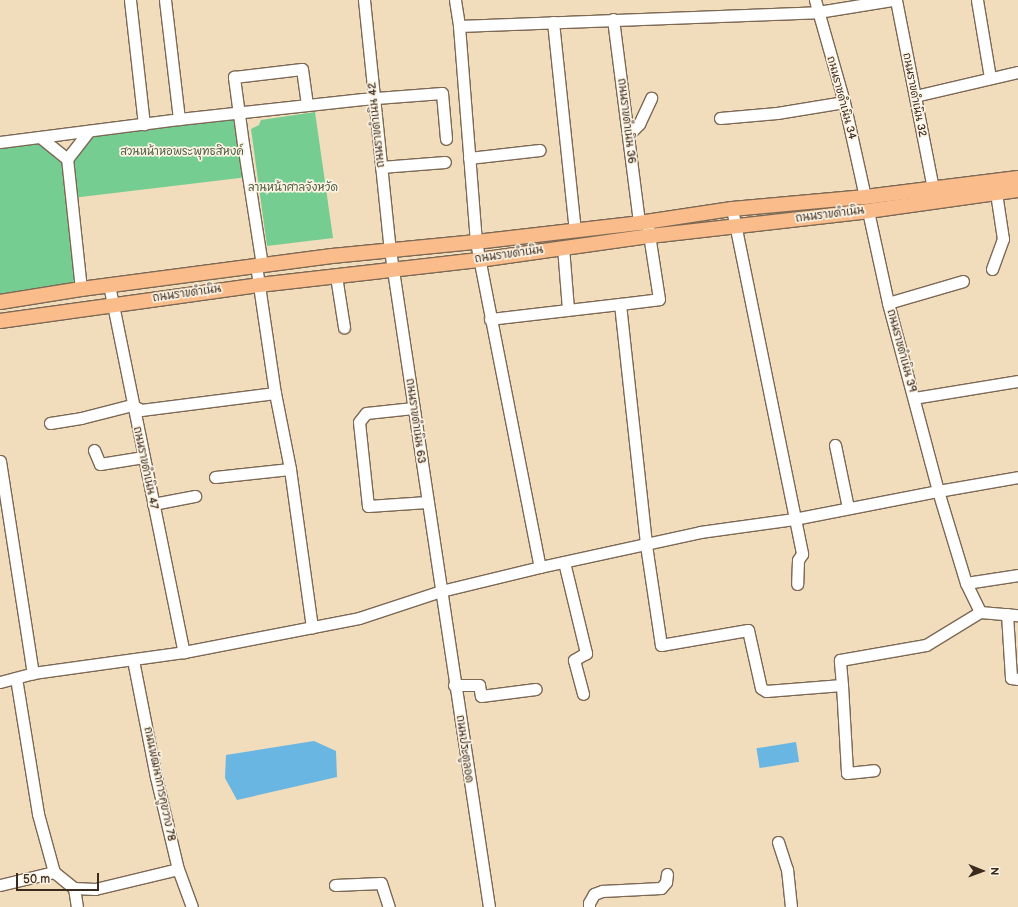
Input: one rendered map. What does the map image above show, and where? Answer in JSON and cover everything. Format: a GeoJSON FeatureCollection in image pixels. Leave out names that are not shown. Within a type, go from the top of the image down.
{"type":"FeatureCollection","features":[{"type":"Feature","properties":{"kind":"main road","name":"ถนนราขดำเนิน"},"geometry":{"type":"LineString","coordinates":[[0,321],[259,284],[480,260],[650,236],[735,226],[866,204],[995,187],[1018,178]]}},
{"type":"Feature","properties":{"kind":"main road","name":"ถนนราขดำเนิน"},"geometry":{"type":"LineString","coordinates":[[0,302],[108,285],[259,265],[476,242],[643,222],[732,209],[866,204],[933,189],[995,187],[1018,190]]}},
{"type":"Feature","properties":{"kind":"street"},"geometry":{"type":"LineString","coordinates":[[130,0],[144,124]]}},
{"type":"Feature","properties":{"kind":"street"},"geometry":{"type":"LineString","coordinates":[[165,0],[179,119]]}},
{"type":"Feature","properties":{"kind":"street","name":"ถนนราขดำเนิน 42"},"geometry":{"type":"LineString","coordinates":[[364,0],[390,250]]}},
{"type":"Feature","properties":{"kind":"street"},"geometry":{"type":"LineString","coordinates":[[455,0],[476,242],[540,567]]}},
{"type":"Feature","properties":{"kind":"street","name":"ถนนราชดำเนิน 34"},"geometry":{"type":"LineString","coordinates":[[815,0],[844,102],[866,204]]}},
{"type":"Feature","properties":{"kind":"street"},"geometry":{"type":"LineString","coordinates":[[458,26],[818,12],[892,0]]}},
{"type":"Feature","properties":{"kind":"street","name":"ถนนราขดำเนิน 32"},"geometry":{"type":"LineString","coordinates":[[896,0],[933,189]]}},
{"type":"Feature","properties":{"kind":"street"},"geometry":{"type":"LineString","coordinates":[[977,0],[990,78]]}},
{"type":"Feature","properties":{"kind":"street","name":"ถนนราขดำเนิน 36"},"geometry":{"type":"LineString","coordinates":[[613,19],[628,135],[643,222],[650,236],[659,299],[620,304]]}},
{"type":"Feature","properties":{"kind":"street"},"geometry":{"type":"LineString","coordinates":[[552,22],[575,230]]}},
{"type":"Feature","properties":{"kind":"street"},"geometry":{"type":"LineString","coordinates":[[307,105],[302,69],[234,77],[259,265],[259,284],[275,393],[290,469],[312,627]]}},
{"type":"Feature","properties":{"kind":"street"},"geometry":{"type":"LineString","coordinates":[[915,96],[1018,72]]}},
{"type":"Feature","properties":{"kind":"street"},"geometry":{"type":"LineString","coordinates":[[0,142],[179,119],[374,98],[442,93],[446,139]]}},
{"type":"Feature","properties":{"kind":"street"},"geometry":{"type":"LineString","coordinates":[[628,135],[639,124],[651,98]]}},
{"type":"Feature","properties":{"kind":"street"},"geometry":{"type":"LineString","coordinates":[[720,118],[777,113],[844,102]]}},
{"type":"Feature","properties":{"kind":"street"},"geometry":{"type":"LineString","coordinates":[[81,289],[67,159],[89,131]]}},
{"type":"Feature","properties":{"kind":"street"},"geometry":{"type":"LineString","coordinates":[[40,137],[67,159]]}},
{"type":"Feature","properties":{"kind":"street"},"geometry":{"type":"LineString","coordinates":[[469,158],[540,150]]}},
{"type":"Feature","properties":{"kind":"street"},"geometry":{"type":"LineString","coordinates":[[382,168],[446,162]]}},
{"type":"Feature","properties":{"kind":"street"},"geometry":{"type":"LineString","coordinates":[[992,269],[1003,239],[995,187]]}},
{"type":"Feature","properties":{"kind":"street","name":"ถนนราชดำเนิน 39"},"geometry":{"type":"LineString","coordinates":[[866,204],[888,303],[938,491],[966,583],[980,612]]}},
{"type":"Feature","properties":{"kind":"street"},"geometry":{"type":"LineString","coordinates":[[732,209],[802,554],[798,560],[797,584]]}},
{"type":"Feature","properties":{"kind":"street"},"geometry":{"type":"LineString","coordinates":[[563,248],[568,309]]}},
{"type":"Feature","properties":{"kind":"street","name":"ถนนราขดำเนิน 63"},"geometry":{"type":"LineString","coordinates":[[390,250],[440,591]]}},
{"type":"Feature","properties":{"kind":"street"},"geometry":{"type":"LineString","coordinates":[[336,276],[344,327]]}},
{"type":"Feature","properties":{"kind":"street"},"geometry":{"type":"LineString","coordinates":[[888,303],[963,281]]}},
{"type":"Feature","properties":{"kind":"street","name":"ถนนราขดำเนิน 47"},"geometry":{"type":"LineString","coordinates":[[108,285],[184,652]]}},
{"type":"Feature","properties":{"kind":"street"},"geometry":{"type":"LineString","coordinates":[[490,319],[620,304],[646,544],[661,644],[748,630],[761,688],[766,691],[842,685]]}},
{"type":"Feature","properties":{"kind":"street"},"geometry":{"type":"LineString","coordinates":[[914,398],[1018,381]]}},
{"type":"Feature","properties":{"kind":"street"},"geometry":{"type":"LineString","coordinates":[[50,423],[81,418],[132,405],[141,410],[275,393]]}},
{"type":"Feature","properties":{"kind":"street"},"geometry":{"type":"LineString","coordinates":[[413,408],[366,413],[359,422],[368,506],[427,502]]}},
{"type":"Feature","properties":{"kind":"street"},"geometry":{"type":"LineString","coordinates":[[835,445],[848,508]]}},
{"type":"Feature","properties":{"kind":"street"},"geometry":{"type":"LineString","coordinates":[[94,450],[100,464],[143,457]]}},
{"type":"Feature","properties":{"kind":"street"},"geometry":{"type":"LineString","coordinates":[[0,461],[33,673]]}},
{"type":"Feature","properties":{"kind":"street"},"geometry":{"type":"LineString","coordinates":[[216,477],[290,469]]}},
{"type":"Feature","properties":{"kind":"street"},"geometry":{"type":"LineString","coordinates":[[0,682],[33,673],[184,652],[359,618],[440,591],[540,567],[700,532],[794,519],[1018,477]]}},
{"type":"Feature","properties":{"kind":"street"},"geometry":{"type":"LineString","coordinates":[[153,504],[194,496]]}},
{"type":"Feature","properties":{"kind":"street"},"geometry":{"type":"LineString","coordinates":[[564,562],[586,653],[574,660],[583,694]]}},
{"type":"Feature","properties":{"kind":"street"},"geometry":{"type":"LineString","coordinates":[[966,583],[1018,575]]}},
{"type":"Feature","properties":{"kind":"street","name":"ถนนประตูลอด"},"geometry":{"type":"LineString","coordinates":[[440,591],[489,907]]}},
{"type":"Feature","properties":{"kind":"street"},"geometry":{"type":"LineString","coordinates":[[874,770],[847,773],[840,660],[926,645],[980,612],[1018,615]]}},
{"type":"Feature","properties":{"kind":"street"},"geometry":{"type":"LineString","coordinates":[[1007,614],[1011,678],[1018,679]]}},
{"type":"Feature","properties":{"kind":"street","name":"ถนนพัฒนาการคูขวาง 78"},"geometry":{"type":"LineString","coordinates":[[133,660],[156,777],[178,869],[192,907]]}},
{"type":"Feature","properties":{"kind":"street"},"geometry":{"type":"LineString","coordinates":[[16,678],[38,814],[54,872],[74,888],[95,889],[178,869]]}},
{"type":"Feature","properties":{"kind":"street"},"geometry":{"type":"LineString","coordinates":[[454,685],[479,685],[481,696],[536,689]]}},
{"type":"Feature","properties":{"kind":"street"},"geometry":{"type":"LineString","coordinates":[[778,842],[787,869],[791,907]]}},
{"type":"Feature","properties":{"kind":"street"},"geometry":{"type":"LineString","coordinates":[[0,884],[54,872]]}},
{"type":"Feature","properties":{"kind":"street"},"geometry":{"type":"LineString","coordinates":[[589,907],[589,903],[594,894],[602,890],[661,888],[666,882],[667,874]]}},
{"type":"Feature","properties":{"kind":"street"},"geometry":{"type":"LineString","coordinates":[[334,885],[382,883],[389,907]]}},
{"type":"Feature","properties":{"kind":"street"},"geometry":{"type":"LineString","coordinates":[[74,888],[77,907]]}},
{"type":"Feature","properties":{"kind":"green space","name":"ลานหน้าศาลจังหวัด"},"geometry":{"type":"Polygon","coordinates":[[[315,112],[333,238],[267,246],[251,129],[259,125],[261,120],[315,112]]]}},
{"type":"Feature","properties":{"kind":"green space","name":"สวนหน้าหอพระพุทธสิหงค์"},"geometry":{"type":"Polygon","coordinates":[[[239,113],[248,177],[72,198],[81,289],[0,306],[0,142],[40,137],[67,159],[89,131],[239,113]]]}},
{"type":"Feature","properties":{"kind":"water"},"geometry":{"type":"Polygon","coordinates":[[[314,741],[336,751],[337,777],[237,800],[225,778],[226,755],[314,741]]]}},
{"type":"Feature","properties":{"kind":"water"},"geometry":{"type":"Polygon","coordinates":[[[796,742],[799,762],[760,768],[756,748],[796,742]]]}}]}
